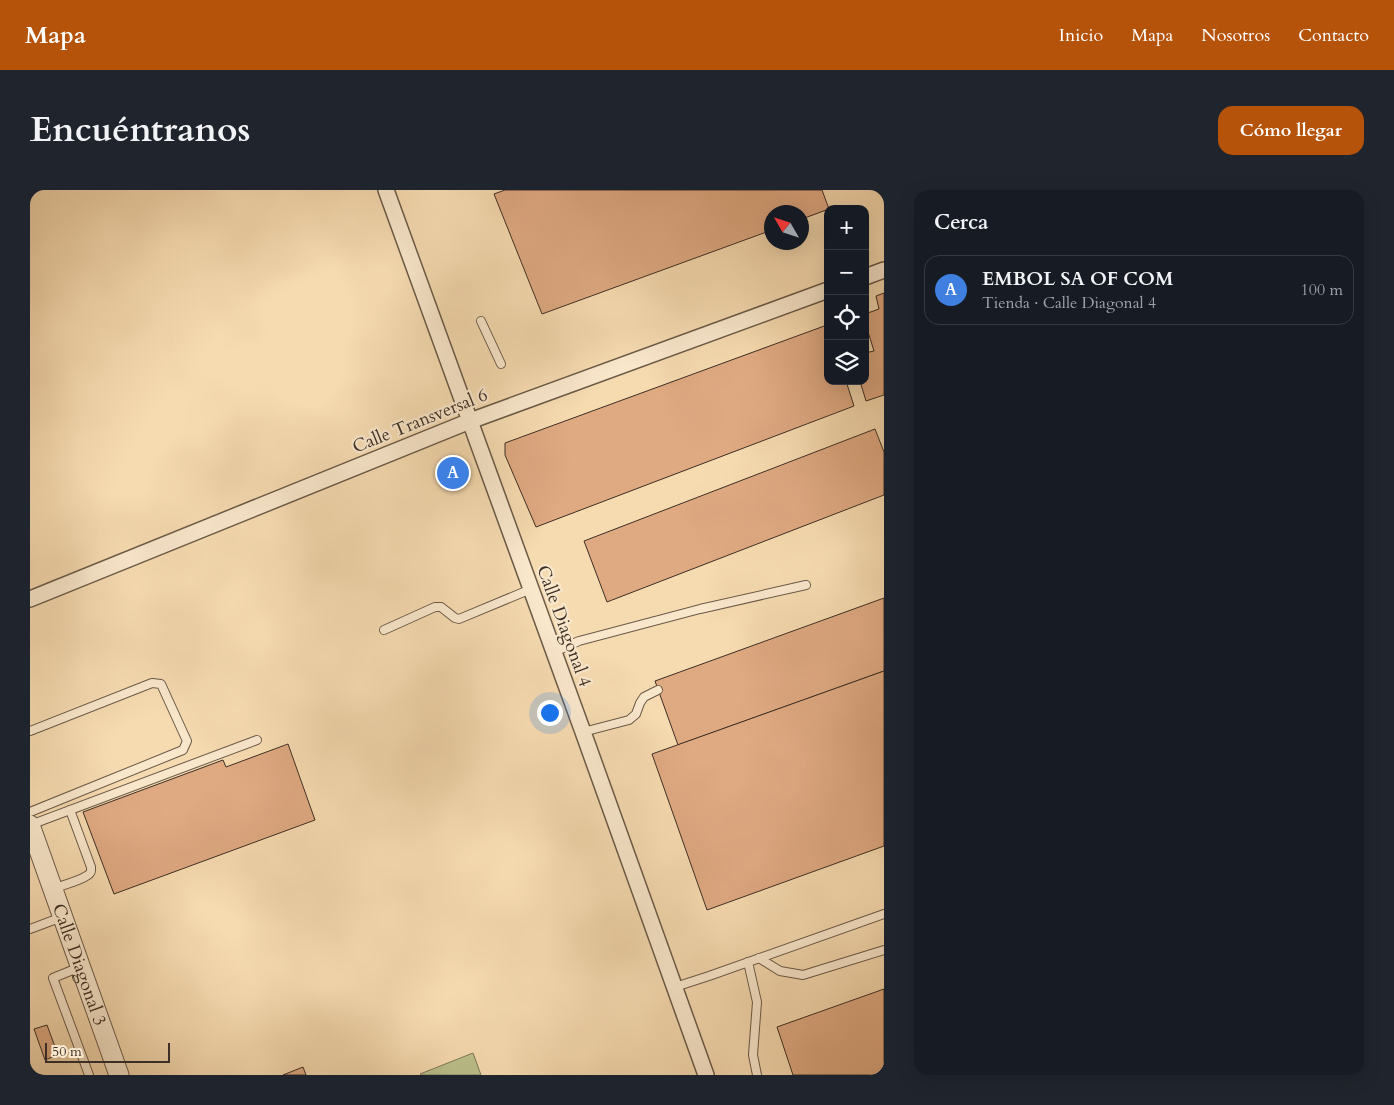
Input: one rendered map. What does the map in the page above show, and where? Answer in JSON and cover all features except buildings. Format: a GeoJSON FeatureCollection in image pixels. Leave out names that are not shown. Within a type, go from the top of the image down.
{"type":"FeatureCollection","features":[{"type":"Feature","properties":{"kind":"street","name":"Calle Diagonal 4"},"geometry":{"type":"LineString","coordinates":[[386,190],[706,1075]]}},
{"type":"Feature","properties":{"kind":"street"},"geometry":{"type":"LineString","coordinates":[[869,276],[884,270]]}},
{"type":"Feature","properties":{"kind":"street","name":"Calle Transversal 6"},"geometry":{"type":"LineString","coordinates":[[30,599],[470,421],[824,291]]}},
{"type":"Feature","properties":{"kind":"street","name":"Calle Diagonal 3"},"geometry":{"type":"LineString","coordinates":[[30,825],[120,1075]]}},
{"type":"Feature","properties":{"kind":"lane"},"geometry":{"type":"LineString","coordinates":[[481,321],[501,364]]}},
{"type":"Feature","properties":{"kind":"lane"},"geometry":{"type":"LineString","coordinates":[[554,652],[579,642],[700,609],[806,584]]}},
{"type":"Feature","properties":{"kind":"lane"},"geometry":{"type":"LineString","coordinates":[[384,630],[435,607],[441,607],[459,619],[531,589]]}},
{"type":"Feature","properties":{"kind":"lane"},"geometry":{"type":"LineString","coordinates":[[30,731],[152,682],[161,684],[187,741],[183,750],[30,812]]}},
{"type":"Feature","properties":{"kind":"lane"},"geometry":{"type":"LineString","coordinates":[[583,732],[630,720],[636,714],[644,697],[658,690]]}},
{"type":"Feature","properties":{"kind":"lane"},"geometry":{"type":"LineString","coordinates":[[30,825],[257,740]]}},
{"type":"Feature","properties":{"kind":"lane"},"geometry":{"type":"LineString","coordinates":[[52,889],[88,875],[91,871],[70,810]]}},
{"type":"Feature","properties":{"kind":"lane"},"geometry":{"type":"LineString","coordinates":[[675,987],[884,914]]}},
{"type":"Feature","properties":{"kind":"lane"},"geometry":{"type":"LineString","coordinates":[[30,929],[62,917]]}},
{"type":"Feature","properties":{"kind":"lane"},"geometry":{"type":"LineString","coordinates":[[760,958],[780,971],[803,976],[884,950]]}},
{"type":"Feature","properties":{"kind":"lane"},"geometry":{"type":"LineString","coordinates":[[748,962],[756,1002],[753,1055],[757,1075]]}},
{"type":"Feature","properties":{"kind":"lane"},"geometry":{"type":"LineString","coordinates":[[81,966],[53,978],[89,1075]]}},
{"type":"Feature","properties":{"kind":"green space"},"geometry":{"type":"Polygon","coordinates":[[[473,1053],[481,1075],[420,1074],[473,1053]]]}},
{"type":"Feature","properties":{"kind":"place","name":"EMBOL SA OF COM"},"geometry":{"type":"Point","coordinates":[453,473]}}]}
